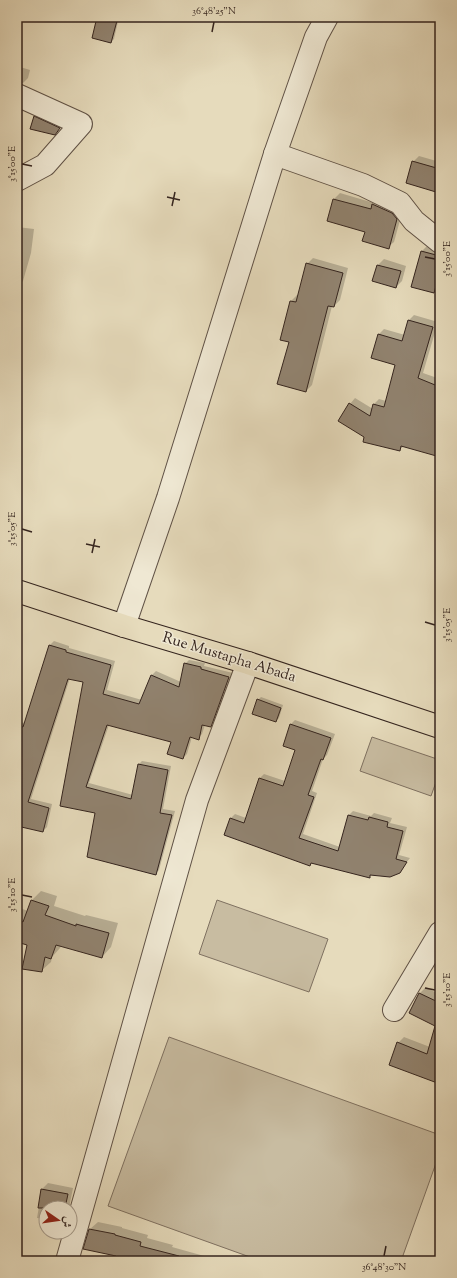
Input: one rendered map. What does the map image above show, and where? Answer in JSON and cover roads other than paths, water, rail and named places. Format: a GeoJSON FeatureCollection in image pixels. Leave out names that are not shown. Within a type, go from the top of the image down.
{"type":"FeatureCollection","features":[{"type":"Feature","properties":{"kind":"main road","name":"Rue Mustapha Abada"},"geometry":{"type":"LineString","coordinates":[[17,591],[124,626],[248,663],[440,727]]}},
{"type":"Feature","properties":{"kind":"street"},"geometry":{"type":"LineString","coordinates":[[124,626],[168,498],[257,207],[316,37],[327,17]]}},
{"type":"Feature","properties":{"kind":"street"},"geometry":{"type":"LineString","coordinates":[[17,95],[81,124],[45,165],[17,180]]}},
{"type":"Feature","properties":{"kind":"street"},"geometry":{"type":"LineString","coordinates":[[275,154],[363,185],[400,203],[414,221],[440,242]]}},
{"type":"Feature","properties":{"kind":"street"},"geometry":{"type":"LineString","coordinates":[[67,1261],[197,800],[248,663]]}},
{"type":"Feature","properties":{"kind":"street"},"geometry":{"type":"LineString","coordinates":[[394,1010],[440,933]]}}]}
